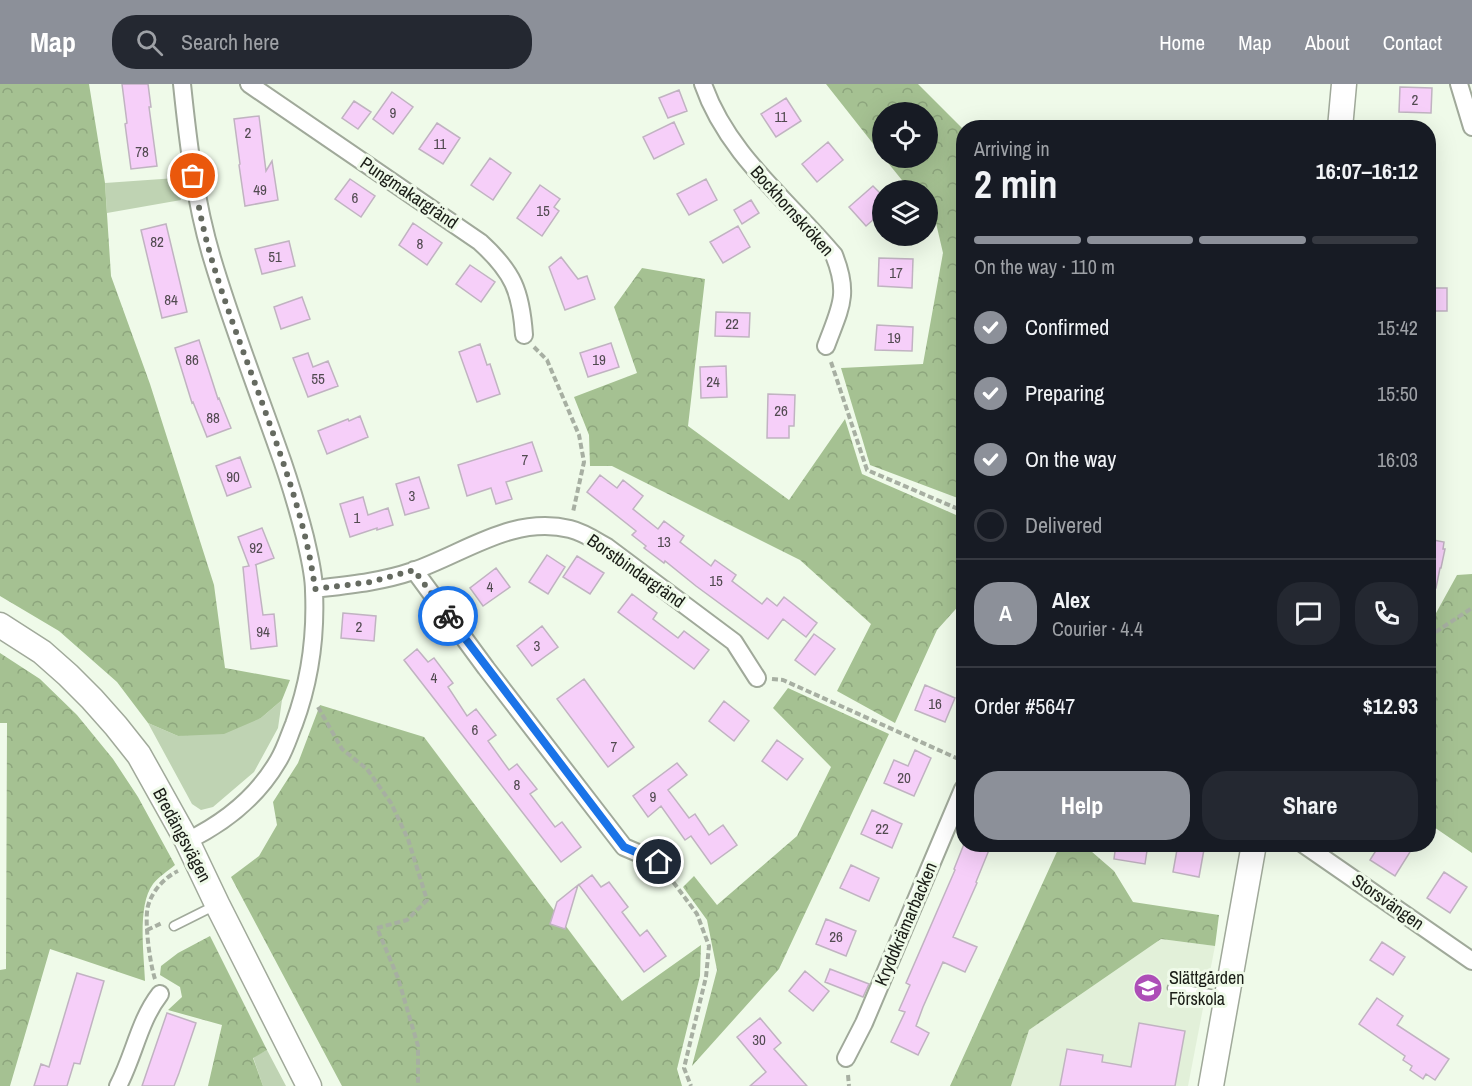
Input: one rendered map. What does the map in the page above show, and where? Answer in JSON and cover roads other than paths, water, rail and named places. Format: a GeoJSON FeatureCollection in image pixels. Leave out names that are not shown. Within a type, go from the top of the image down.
{"type":"FeatureCollection","features":[{"type":"Feature","properties":{"kind":"street"},"geometry":{"type":"LineString","coordinates":[[182,84],[193,176],[211,256],[288,478],[308,550],[315,589],[313,645],[306,686],[290,735],[278,760],[264,781],[247,801],[207,831],[192,851]]}},
{"type":"Feature","properties":{"kind":"street","name":"Pungmakargränd"},"geometry":{"type":"LineString","coordinates":[[249,84],[480,242],[507,270],[517,291],[524,335]]}},
{"type":"Feature","properties":{"kind":"street","name":"Bockhornskröken"},"geometry":{"type":"LineString","coordinates":[[703,84],[712,107],[748,162],[834,255],[843,285],[842,303],[826,346]]}},
{"type":"Feature","properties":{"kind":"street"},"geometry":{"type":"LineString","coordinates":[[1341,120],[1344,84]]}},
{"type":"Feature","properties":{"kind":"street"},"geometry":{"type":"LineString","coordinates":[[1459,84],[1472,127]]}},
{"type":"Feature","properties":{"kind":"street","name":"Borstbindargränd"},"geometry":{"type":"LineString","coordinates":[[315,589],[371,582],[414,570],[509,531],[540,526],[570,529],[585,534],[607,547],[734,642],[757,678]]}},
{"type":"Feature","properties":{"kind":"street"},"geometry":{"type":"LineString","coordinates":[[414,570],[486,668],[624,847],[659,862]]}},
{"type":"Feature","properties":{"kind":"street","name":"Bredängsvägen"},"geometry":{"type":"LineString","coordinates":[[0,625],[42,652],[68,675],[116,726],[139,755],[192,851],[309,1086]]}},
{"type":"Feature","properties":{"kind":"street","name":"Kryddkrämarbacken"},"geometry":{"type":"LineString","coordinates":[[846,1058],[864,1023],[956,806]]}},
{"type":"Feature","properties":{"kind":"street"},"geometry":{"type":"LineString","coordinates":[[1211,1086],[1253,852]]}},
{"type":"Feature","properties":{"kind":"street","name":"Storsvängen"},"geometry":{"type":"LineString","coordinates":[[1315,852],[1472,961]]}},
{"type":"Feature","properties":{"kind":"street"},"geometry":{"type":"LineString","coordinates":[[118,1086],[150,1007],[160,994]]}},
{"type":"Feature","properties":{"kind":"lane"},"geometry":{"type":"LineString","coordinates":[[174,926],[217,904]]}},
{"type":"Feature","properties":{"kind":"lane"},"geometry":{"type":"LineString","coordinates":[[1172,988],[1227,997]]}},
{"type":"Feature","properties":{"kind":"place","name":"Slättgården Förskola"},"geometry":{"type":"Point","coordinates":[1148,988]}}]}
